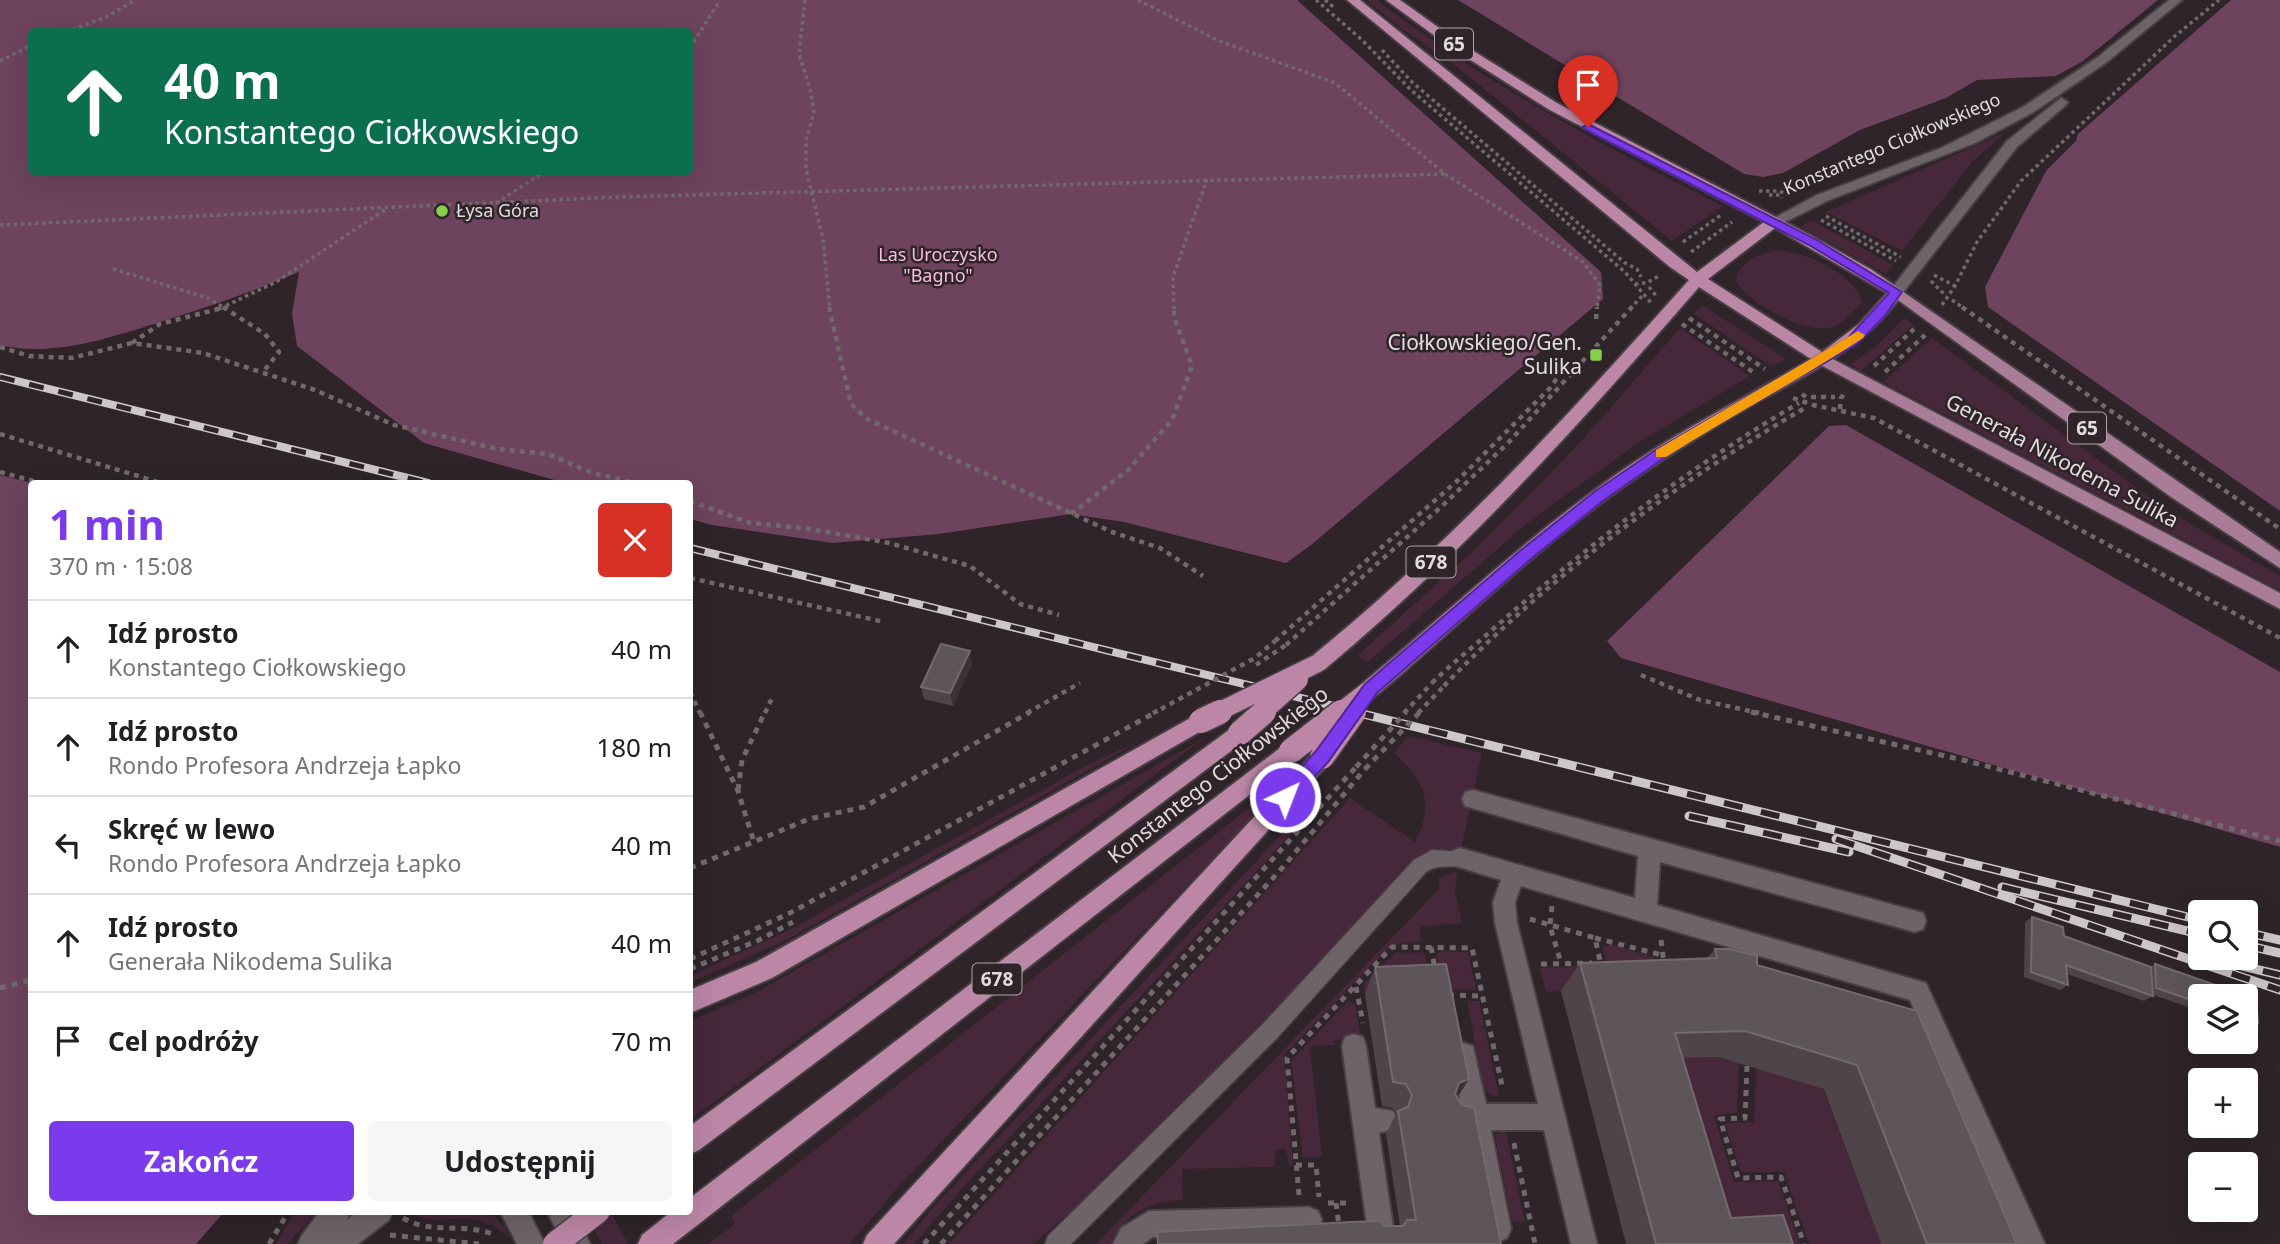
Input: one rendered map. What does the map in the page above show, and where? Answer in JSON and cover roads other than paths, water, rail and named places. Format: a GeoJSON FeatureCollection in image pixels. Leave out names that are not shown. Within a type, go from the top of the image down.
{"type":"FeatureCollection","features":[{"type":"Feature","properties":{"kind":"highway","name":"65"},"geometry":{"type":"LineString","coordinates":[[1353,0],[1697,280],[1823,359]]}},
{"type":"Feature","properties":{"kind":"highway","name":"65"},"geometry":{"type":"LineString","coordinates":[[1392,0],[1451,42],[1588,127],[1774,222],[1841,258],[1896,292]]}},
{"type":"Feature","properties":{"kind":"highway","name":"678"},"geometry":{"type":"LineString","coordinates":[[1697,280],[1728,254],[1774,222]]}},
{"type":"Feature","properties":{"kind":"highway","name":"Konstantego Ciołkowskiego"},"geometry":{"type":"LineString","coordinates":[[693,1139],[1240,733],[1467,530],[1531,466],[1697,280]]}},
{"type":"Feature","properties":{"kind":"highway","name":"678"},"geometry":{"type":"LineString","coordinates":[[1823,359],[1853,341],[1896,292]]}},
{"type":"Feature","properties":{"kind":"highway","name":"Konstantego Ciołkowskiego"},"geometry":{"type":"LineString","coordinates":[[693,1210],[1045,943],[1393,671],[1527,554],[1607,490],[1697,430],[1823,359]]}},
{"type":"Feature","properties":{"kind":"highway"},"geometry":{"type":"LineString","coordinates":[[693,1001],[764,970],[1201,722],[1323,659]]}},
{"type":"Feature","properties":{"kind":"highway"},"geometry":{"type":"LineString","coordinates":[[876,1244],[1322,757],[1371,688]]}},
{"type":"Feature","properties":{"kind":"highway"},"geometry":{"type":"LineString","coordinates":[[555,1244],[593,1215]]}},
{"type":"Feature","properties":{"kind":"highway","name":"Konstantego Ciołkowskiego"},"geometry":{"type":"LineString","coordinates":[[651,1244],[687,1215]]}},
{"type":"Feature","properties":{"kind":"main road","name":"Generała Nikodema Sulika"},"geometry":{"type":"LineString","coordinates":[[1896,292],[2177,492],[2280,561]]}},
{"type":"Feature","properties":{"kind":"main road","name":"Generała Nikodema Sulika"},"geometry":{"type":"LineString","coordinates":[[1823,359],[2280,603]]}},
{"type":"Feature","properties":{"kind":"street","name":"Konstantego Ciołkowskiego"},"geometry":{"type":"LineString","coordinates":[[1896,292],[2012,144],[2099,64],[2176,0]]}},
{"type":"Feature","properties":{"kind":"street","name":"Konstantego Ciołkowskiego"},"geometry":{"type":"LineString","coordinates":[[1774,222],[1857,182],[1966,141],[2009,121],[2056,94],[2099,64]]}},
{"type":"Feature","properties":{"kind":"street"},"geometry":{"type":"LineString","coordinates":[[1472,799],[1915,921]]}},
{"type":"Feature","properties":{"kind":"street"},"geometry":{"type":"LineString","coordinates":[[1650,849],[1653,913]]}},
{"type":"Feature","properties":{"kind":"street"},"geometry":{"type":"LineString","coordinates":[[1460,858],[1918,991],[2032,1244]]}},
{"type":"Feature","properties":{"kind":"street"},"geometry":{"type":"LineString","coordinates":[[1515,874],[1504,902],[1505,912],[1584,1244]]}},
{"type":"Feature","properties":{"kind":"street"},"geometry":{"type":"LineString","coordinates":[[1460,1036],[1466,1117],[1498,1229]]}},
{"type":"Feature","properties":{"kind":"street"},"geometry":{"type":"LineString","coordinates":[[1354,1046],[1374,1121],[1376,1202],[1381,1233]]}},
{"type":"Feature","properties":{"kind":"street"},"geometry":{"type":"LineString","coordinates":[[1466,1117],[1553,1117]]}},
{"type":"Feature","properties":{"kind":"street"},"geometry":{"type":"LineString","coordinates":[[311,1244],[334,1215]]}},
{"type":"Feature","properties":{"kind":"street"},"geometry":{"type":"LineString","coordinates":[[336,1244],[380,1215]]}},
{"type":"Feature","properties":{"kind":"street"},"geometry":{"type":"LineString","coordinates":[[515,1215],[532,1244]]}},
{"type":"Feature","properties":{"kind":"street"},"geometry":{"type":"LineString","coordinates":[[562,1215],[577,1244]]}},
{"type":"Feature","properties":{"kind":"street"},"geometry":{"type":"LineString","coordinates":[[1126,1244],[1130,1237],[1149,1224],[1305,1220]]}},
{"type":"Feature","properties":{"kind":"lane"},"geometry":{"type":"LineString","coordinates":[[1056,1244],[1269,1031],[1420,866],[1432,858],[1460,858]]}},
{"type":"Feature","properties":{"kind":"railway"},"geometry":{"type":"LineString","coordinates":[[0,377],[416,480]]}},
{"type":"Feature","properties":{"kind":"railway"},"geometry":{"type":"LineString","coordinates":[[693,549],[1362,713]]}},
{"type":"Feature","properties":{"kind":"railway"},"geometry":{"type":"LineString","coordinates":[[1355,712],[2188,917]]}},
{"type":"Feature","properties":{"kind":"railway"},"geometry":{"type":"LineString","coordinates":[[1689,816],[1849,852]]}},
{"type":"Feature","properties":{"kind":"railway"},"geometry":{"type":"LineString","coordinates":[[1836,839],[2280,990]]}},
{"type":"Feature","properties":{"kind":"railway"},"geometry":{"type":"LineString","coordinates":[[2002,887],[2188,931]]}},
{"type":"Feature","properties":{"kind":"railway"},"geometry":{"type":"LineString","coordinates":[[2258,935],[2280,940]]}},
{"type":"Feature","properties":{"kind":"railway"},"geometry":{"type":"LineString","coordinates":[[2258,948],[2280,953]]}},
{"type":"Feature","properties":{"kind":"railway"},"geometry":{"type":"LineString","coordinates":[[2258,970],[2280,975]]}},
{"type":"Feature","properties":{"kind":"place","name":"Łysa Góra"},"geometry":{"type":"Point","coordinates":[442,211]}},
{"type":"Feature","properties":{"kind":"place","name":"Ciołkowskiego/Gen. Sulika"},"geometry":{"type":"Point","coordinates":[1596,355]}},
{"type":"Feature","properties":{"kind":"park label","name":"Las Uroczysko \"Bagno\""},"geometry":{"type":"Point","coordinates":[938,265]}}]}
